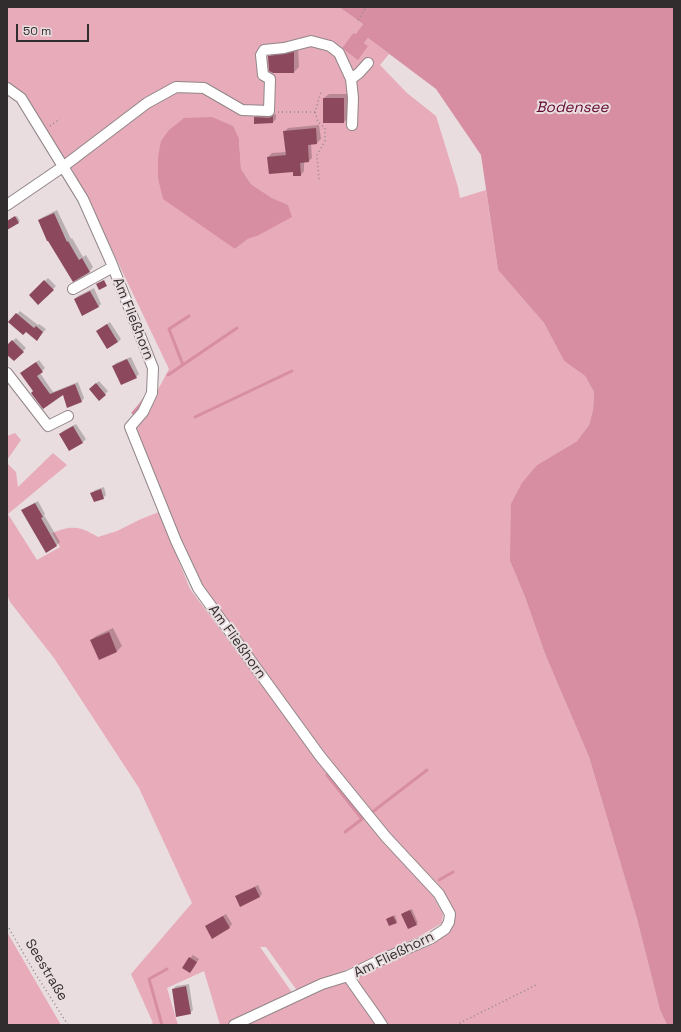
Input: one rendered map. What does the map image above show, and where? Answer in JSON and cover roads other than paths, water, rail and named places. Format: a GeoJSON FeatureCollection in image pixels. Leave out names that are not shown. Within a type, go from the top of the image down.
{"type":"FeatureCollection","features":[{"type":"Feature","properties":{"kind":"street"},"geometry":{"type":"LineString","coordinates":[[7,205],[64,166],[147,103],[176,87],[204,88],[242,110],[269,111],[270,79],[263,75],[261,55],[264,50],[284,48],[311,41],[330,46],[339,53],[350,79],[353,98],[352,126]]}},
{"type":"Feature","properties":{"kind":"street"},"geometry":{"type":"LineString","coordinates":[[350,79],[359,73],[368,62]]}},
{"type":"Feature","properties":{"kind":"street","name":"Am Fließhorn"},"geometry":{"type":"LineString","coordinates":[[7,88],[21,98],[83,199],[113,268],[153,368],[152,394],[143,412],[130,427],[170,528],[198,588],[320,756],[386,837],[439,894],[450,914],[449,922],[445,929],[430,939],[378,961],[348,976],[382,1025]]}},
{"type":"Feature","properties":{"kind":"street"},"geometry":{"type":"LineString","coordinates":[[73,289],[113,268]]}},
{"type":"Feature","properties":{"kind":"street"},"geometry":{"type":"LineString","coordinates":[[7,373],[48,426],[68,416]]}},
{"type":"Feature","properties":{"kind":"street"},"geometry":{"type":"LineString","coordinates":[[234,1025],[322,984],[348,976]]}},
{"type":"Feature","properties":{"kind":"water","name":"Bodensee"},"geometry":{"type":"Polygon","coordinates":[[[339,7],[674,7],[674,1025],[667,1025],[660,1010],[637,919],[589,757],[545,654],[525,597],[510,561],[511,504],[522,483],[537,465],[577,441],[589,425],[593,410],[594,392],[585,376],[564,361],[544,323],[498,270],[481,155],[436,89],[368,38],[364,43],[368,46],[358,60],[342,48],[353,33],[356,34],[363,24],[339,7]]]}},
{"type":"Feature","properties":{"kind":"water"},"geometry":{"type":"Polygon","coordinates":[[[212,117],[233,126],[239,139],[241,169],[251,184],[272,198],[288,205],[292,217],[257,236],[248,239],[235,249],[163,199],[158,178],[158,157],[161,141],[169,130],[184,118],[212,117]]]}},
{"type":"Feature","properties":{"kind":"waterway"},"geometry":{"type":"LineString","coordinates":[[183,365],[169,329],[189,316]]}},
{"type":"Feature","properties":{"kind":"waterway"},"geometry":{"type":"LineString","coordinates":[[168,375],[237,328]]}},
{"type":"Feature","properties":{"kind":"waterway"},"geometry":{"type":"LineString","coordinates":[[195,417],[292,371]]}},
{"type":"Feature","properties":{"kind":"waterway"},"geometry":{"type":"LineString","coordinates":[[133,413],[144,399]]}},
{"type":"Feature","properties":{"kind":"waterway"},"geometry":{"type":"LineString","coordinates":[[371,813],[427,770]]}},
{"type":"Feature","properties":{"kind":"waterway"},"geometry":{"type":"LineString","coordinates":[[327,775],[362,819],[345,832]]}},
{"type":"Feature","properties":{"kind":"waterway"},"geometry":{"type":"LineString","coordinates":[[439,880],[453,872]]}},
{"type":"Feature","properties":{"kind":"waterway"},"geometry":{"type":"LineString","coordinates":[[162,1025],[149,979],[167,969]]}}]}
